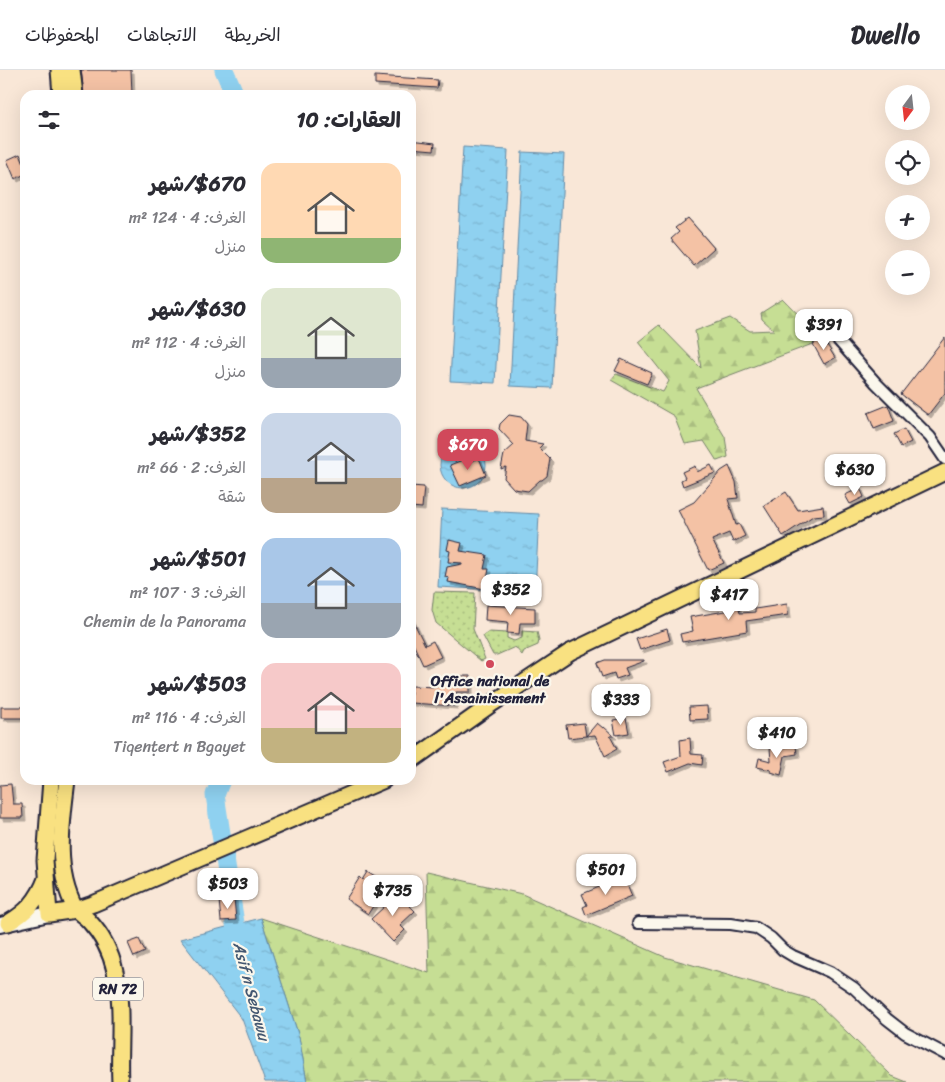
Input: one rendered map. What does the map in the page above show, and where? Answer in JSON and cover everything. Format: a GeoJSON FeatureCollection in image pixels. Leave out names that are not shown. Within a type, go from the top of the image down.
{"type":"FeatureCollection","features":[{"type":"Feature","properties":{"kind":"main road"},"geometry":{"type":"LineString","coordinates":[[59,70],[61,90]]}},
{"type":"Feature","properties":{"kind":"main road"},"geometry":{"type":"LineString","coordinates":[[72,70],[74,90]]}},
{"type":"Feature","properties":{"kind":"main road"},"geometry":{"type":"LineString","coordinates":[[416,757],[570,652],[945,472]]}},
{"type":"Feature","properties":{"kind":"main road"},"geometry":{"type":"LineString","coordinates":[[49,914],[45,860],[51,785]]}},
{"type":"Feature","properties":{"kind":"main road"},"geometry":{"type":"LineString","coordinates":[[66,785],[62,822],[62,860],[68,890],[76,910]]}},
{"type":"Feature","properties":{"kind":"main road"},"geometry":{"type":"LineString","coordinates":[[4,924],[76,910],[93,904],[373,785]]}},
{"type":"Feature","properties":{"kind":"main road"},"geometry":{"type":"LineString","coordinates":[[4,924],[21,915],[32,905],[41,892],[46,878]]}},
{"type":"Feature","properties":{"kind":"main road","name":"RN 72"},"geometry":{"type":"LineString","coordinates":[[76,910],[89,921],[106,943],[115,971],[119,996],[120,1082]]}},
{"type":"Feature","properties":{"kind":"street"},"geometry":{"type":"LineString","coordinates":[[830,331],[876,383],[930,437],[945,459]]}},
{"type":"Feature","properties":{"kind":"street"},"geometry":{"type":"LineString","coordinates":[[638,923],[731,924],[756,928],[771,938],[783,950],[830,972],[854,988],[905,1033],[945,1054]]}},
{"type":"Feature","properties":{"kind":"green space"},"geometry":{"type":"Polygon","coordinates":[[[783,299],[823,340],[696,388],[725,437],[728,457],[717,461],[704,441],[685,444],[674,416],[611,380],[616,374],[663,392],[669,381],[638,342],[659,325],[701,368],[695,331],[730,318],[750,331],[774,330],[762,319],[761,313],[783,299]]]}},
{"type":"Feature","properties":{"kind":"green space"},"geometry":{"type":"Polygon","coordinates":[[[434,592],[475,593],[473,629],[485,659],[481,661],[436,623],[432,610],[434,592]]]}},
{"type":"Feature","properties":{"kind":"green space"},"geometry":{"type":"Polygon","coordinates":[[[522,631],[537,632],[539,640],[538,645],[524,651],[522,655],[515,647],[493,655],[483,636],[489,632],[507,633],[507,638],[514,641],[522,638],[522,631]]]}},
{"type":"Feature","properties":{"kind":"green space"},"geometry":{"type":"Polygon","coordinates":[[[426,872],[522,894],[665,957],[814,1000],[892,1076],[907,1082],[307,1082],[299,1037],[261,918],[429,973],[426,872]]]}},
{"type":"Feature","properties":{"kind":"water"},"geometry":{"type":"Polygon","coordinates":[[[463,147],[508,150],[495,383],[450,381],[463,147]]]}},
{"type":"Feature","properties":{"kind":"water"},"geometry":{"type":"Polygon","coordinates":[[[522,152],[564,154],[552,388],[510,386],[522,152]]]}},
{"type":"Feature","properties":{"kind":"water"},"geometry":{"type":"Polygon","coordinates":[[[463,442],[476,446],[482,452],[486,465],[482,478],[476,484],[463,488],[450,484],[444,478],[440,465],[444,452],[450,446],[463,442]]]}},
{"type":"Feature","properties":{"kind":"water"},"geometry":{"type":"Polygon","coordinates":[[[442,509],[539,514],[535,592],[438,587],[442,509]]]}},
{"type":"Feature","properties":{"kind":"water"},"geometry":{"type":"Polygon","coordinates":[[[261,918],[299,1037],[307,1082],[265,1082],[242,1019],[180,939],[261,918]]]}},
{"type":"Feature","properties":{"kind":"building"},"geometry":{"type":"Polygon","coordinates":[[[81,70],[131,70],[132,90],[83,90],[81,70]]]}},
{"type":"Feature","properties":{"kind":"building"},"geometry":{"type":"Polygon","coordinates":[[[375,76],[438,80],[437,88],[375,84],[375,76]]]}},
{"type":"Feature","properties":{"kind":"building"},"geometry":{"type":"Polygon","coordinates":[[[416,141],[435,143],[434,150],[416,148],[416,141]]]}},
{"type":"Feature","properties":{"kind":"building"},"geometry":{"type":"Polygon","coordinates":[[[20,154],[20,176],[15,179],[7,160],[20,154]]]}},
{"type":"Feature","properties":{"kind":"building"},"geometry":{"type":"Polygon","coordinates":[[[688,218],[714,248],[694,266],[671,239],[679,232],[675,228],[688,218]]]}},
{"type":"Feature","properties":{"kind":"building"},"geometry":{"type":"Polygon","coordinates":[[[945,337],[945,393],[928,415],[901,394],[945,337]]]}},
{"type":"Feature","properties":{"kind":"building"},"geometry":{"type":"Polygon","coordinates":[[[823,338],[835,358],[824,364],[813,344],[823,338]]]}},
{"type":"Feature","properties":{"kind":"building"},"geometry":{"type":"Polygon","coordinates":[[[621,359],[652,373],[647,384],[615,371],[621,359]]]}},
{"type":"Feature","properties":{"kind":"building"},"geometry":{"type":"Polygon","coordinates":[[[888,405],[894,421],[874,429],[868,413],[888,405]]]}},
{"type":"Feature","properties":{"kind":"building"},"geometry":{"type":"Polygon","coordinates":[[[509,415],[521,417],[527,424],[525,441],[543,444],[539,448],[550,459],[547,476],[528,491],[514,489],[504,478],[506,467],[501,469],[504,454],[514,445],[499,429],[500,424],[509,415]]]}},
{"type":"Feature","properties":{"kind":"building"},"geometry":{"type":"Polygon","coordinates":[[[904,429],[911,442],[901,447],[894,434],[904,429]]]}},
{"type":"Feature","properties":{"kind":"building"},"geometry":{"type":"Polygon","coordinates":[[[470,457],[472,461],[479,458],[486,475],[460,486],[450,465],[470,457]]]}},
{"type":"Feature","properties":{"kind":"building"},"geometry":{"type":"Polygon","coordinates":[[[711,465],[715,473],[683,486],[681,480],[685,478],[682,472],[695,466],[697,472],[711,465]]]}},
{"type":"Feature","properties":{"kind":"building"},"geometry":{"type":"Polygon","coordinates":[[[729,466],[736,482],[738,498],[728,499],[736,525],[739,524],[745,536],[733,542],[729,533],[712,540],[724,563],[708,570],[678,510],[694,502],[721,471],[729,466]]]}},
{"type":"Feature","properties":{"kind":"building"},"geometry":{"type":"Polygon","coordinates":[[[416,486],[424,487],[422,508],[416,507],[416,486]]]}},
{"type":"Feature","properties":{"kind":"building"},"geometry":{"type":"Polygon","coordinates":[[[860,488],[864,497],[850,504],[845,495],[860,488]]]}},
{"type":"Feature","properties":{"kind":"building"},"geometry":{"type":"Polygon","coordinates":[[[786,492],[798,510],[823,506],[824,515],[813,516],[783,536],[764,506],[786,492]]]}},
{"type":"Feature","properties":{"kind":"building"},"geometry":{"type":"Polygon","coordinates":[[[449,540],[462,543],[460,551],[487,555],[484,569],[489,569],[485,589],[448,582],[449,578],[445,577],[447,567],[462,564],[448,562],[450,551],[447,550],[449,540]]]}},
{"type":"Feature","properties":{"kind":"building"},"geometry":{"type":"Polygon","coordinates":[[[734,592],[740,613],[755,612],[755,609],[787,604],[788,615],[746,621],[747,631],[682,642],[680,634],[693,631],[690,617],[731,610],[726,594],[734,592]]]}},
{"type":"Feature","properties":{"kind":"building"},"geometry":{"type":"Polygon","coordinates":[[[486,605],[535,608],[535,623],[520,623],[519,634],[507,633],[508,622],[485,620],[486,605]]]}},
{"type":"Feature","properties":{"kind":"building"},"geometry":{"type":"Polygon","coordinates":[[[416,627],[425,645],[433,641],[441,657],[423,665],[416,650],[416,627]]]}},
{"type":"Feature","properties":{"kind":"building"},"geometry":{"type":"Polygon","coordinates":[[[667,629],[670,640],[640,650],[636,639],[667,629]]]}},
{"type":"Feature","properties":{"kind":"building"},"geometry":{"type":"Polygon","coordinates":[[[605,660],[644,661],[625,668],[628,675],[616,679],[614,673],[602,677],[597,663],[605,660]]]}},
{"type":"Feature","properties":{"kind":"building"},"geometry":{"type":"Polygon","coordinates":[[[452,676],[470,676],[470,692],[456,692],[455,706],[416,703],[416,686],[437,687],[437,680],[451,680],[452,676]]]}},
{"type":"Feature","properties":{"kind":"building"},"geometry":{"type":"Polygon","coordinates":[[[616,696],[616,704],[597,706],[596,698],[616,696]]]}},
{"type":"Feature","properties":{"kind":"building"},"geometry":{"type":"Polygon","coordinates":[[[707,706],[708,719],[690,720],[689,707],[707,706]]]}},
{"type":"Feature","properties":{"kind":"building"},"geometry":{"type":"Polygon","coordinates":[[[1,707],[20,707],[20,718],[1,718],[1,707]]]}},
{"type":"Feature","properties":{"kind":"building"},"geometry":{"type":"Polygon","coordinates":[[[626,718],[629,733],[616,735],[613,720],[626,718]]]}},
{"type":"Feature","properties":{"kind":"building"},"geometry":{"type":"Polygon","coordinates":[[[584,723],[586,736],[568,738],[566,725],[584,723]]]}},
{"type":"Feature","properties":{"kind":"building"},"geometry":{"type":"Polygon","coordinates":[[[597,723],[614,736],[610,736],[617,749],[605,756],[595,735],[586,736],[597,723]]]}},
{"type":"Feature","properties":{"kind":"building"},"geometry":{"type":"Polygon","coordinates":[[[690,738],[691,754],[703,755],[702,765],[690,763],[668,772],[664,762],[681,756],[680,740],[690,738]]]}},
{"type":"Feature","properties":{"kind":"building"},"geometry":{"type":"Polygon","coordinates":[[[796,746],[797,754],[785,756],[781,775],[771,772],[771,770],[757,767],[759,758],[771,761],[770,748],[796,746]]]}},
{"type":"Feature","properties":{"kind":"building"},"geometry":{"type":"Polygon","coordinates":[[[11,784],[13,804],[22,804],[23,818],[0,818],[0,785],[11,784]]]}},
{"type":"Feature","properties":{"kind":"building"},"geometry":{"type":"Polygon","coordinates":[[[368,872],[387,884],[368,914],[346,899],[360,877],[363,880],[368,872]]]}},
{"type":"Feature","properties":{"kind":"building"},"geometry":{"type":"Polygon","coordinates":[[[624,877],[632,896],[586,915],[583,907],[587,905],[582,894],[624,877]]]}},
{"type":"Feature","properties":{"kind":"building"},"geometry":{"type":"Polygon","coordinates":[[[398,894],[415,911],[400,925],[405,930],[393,942],[371,919],[398,894]]]}},
{"type":"Feature","properties":{"kind":"building"},"geometry":{"type":"Polygon","coordinates":[[[234,898],[236,920],[221,921],[219,900],[234,898]]]}},
{"type":"Feature","properties":{"kind":"building"},"geometry":{"type":"Polygon","coordinates":[[[139,939],[145,952],[134,957],[128,943],[139,939]]]}},
{"type":"Feature","properties":{"kind":"waterway","name":"Asif n Sebawu"},"geometry":{"type":"LineString","coordinates":[[224,70],[233,90]]}},
{"type":"Feature","properties":{"kind":"waterway","name":"Asif n Sebawu"},"geometry":{"type":"LineString","coordinates":[[219,785],[215,795],[239,949]]}},
{"type":"Feature","properties":{"kind":"place","name":"Office national de l'Assainissement"},"geometry":{"type":"Point","coordinates":[490,664]}}]}
